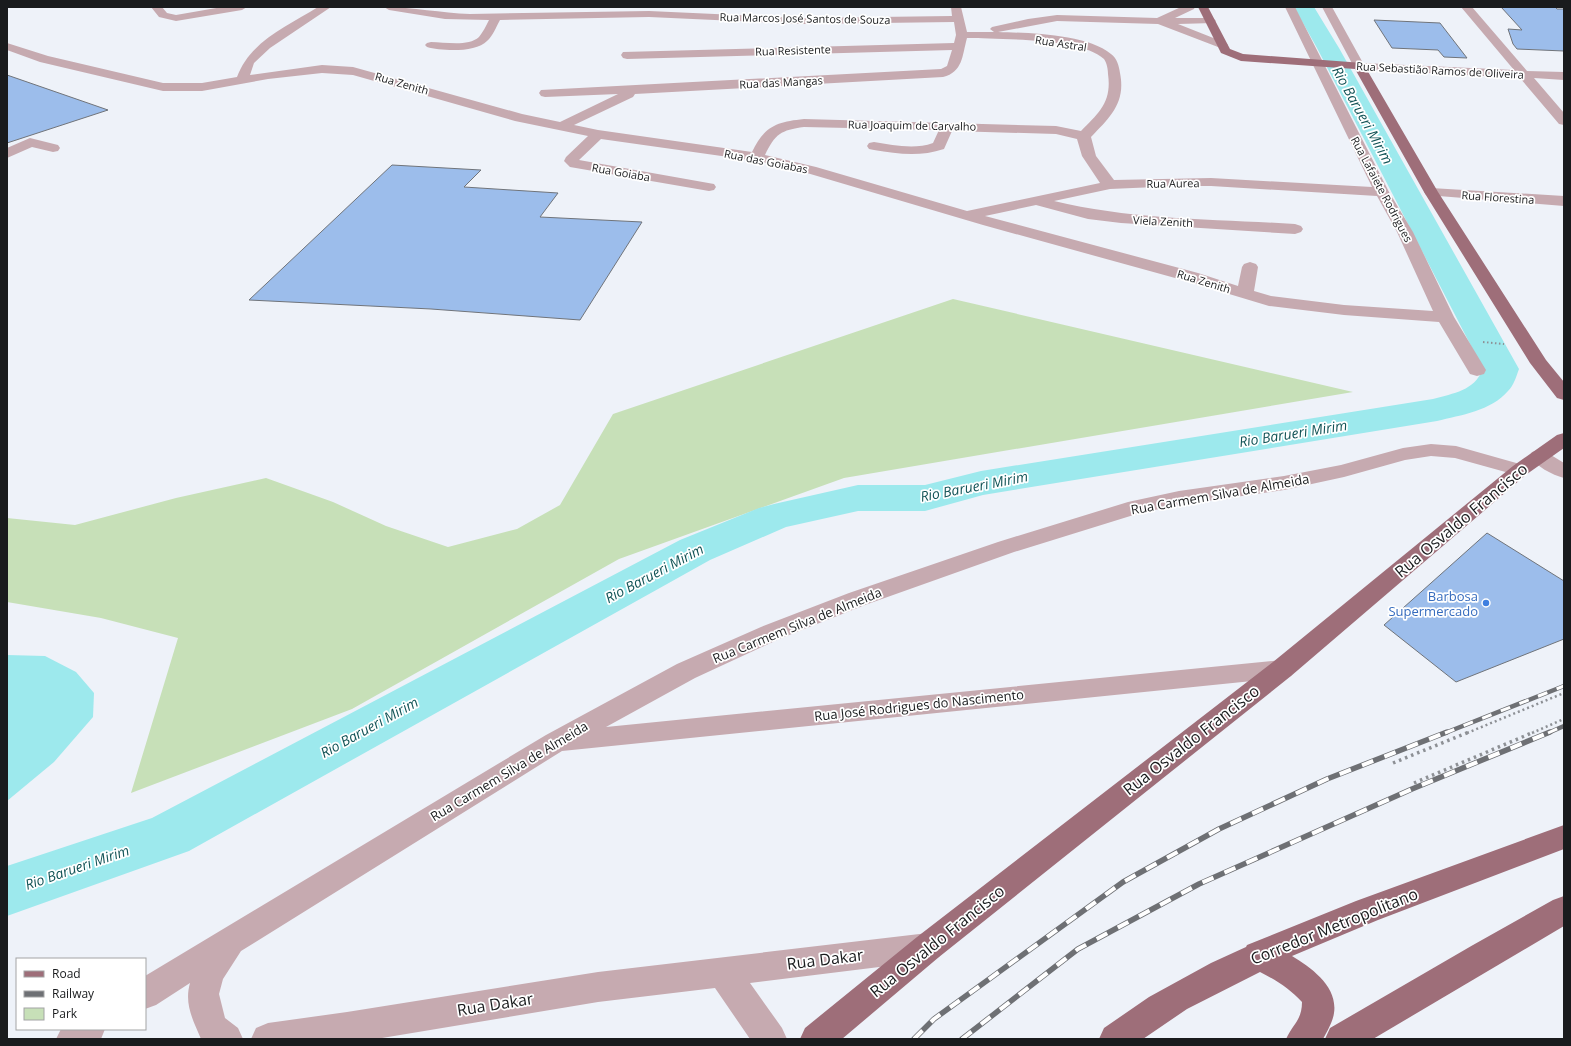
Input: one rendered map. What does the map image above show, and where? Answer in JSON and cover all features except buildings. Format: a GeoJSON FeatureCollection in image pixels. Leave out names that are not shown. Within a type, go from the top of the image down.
{"type":"FeatureCollection","features":[{"type":"Feature","properties":{"kind":"main road"},"geometry":{"type":"LineString","coordinates":[[1203,7],[1222,45]]}},
{"type":"Feature","properties":{"kind":"main road","name":"Rua Sebastião Ramos de Oliveira"},"geometry":{"type":"LineString","coordinates":[[1222,45],[1225,51],[1240,57],[1355,66]]}},
{"type":"Feature","properties":{"kind":"main road"},"geometry":{"type":"LineString","coordinates":[[1355,66],[1431,192],[1539,363],[1564,394]]}},
{"type":"Feature","properties":{"kind":"main road","name":"Rua Osvaldo Francisco"},"geometry":{"type":"LineString","coordinates":[[817,1039],[928,947],[1282,668],[1529,463],[1564,439]]}},
{"type":"Feature","properties":{"kind":"main road","name":"Corredor Metropolitano"},"geometry":{"type":"LineString","coordinates":[[1116,1039],[1174,999],[1258,955],[1342,920],[1564,837]]}},
{"type":"Feature","properties":{"kind":"main road"},"geometry":{"type":"LineString","coordinates":[[1342,1039],[1484,955],[1564,910]]}},
{"type":"Feature","properties":{"kind":"main road"},"geometry":{"type":"LineString","coordinates":[[1258,955],[1301,978],[1312,990],[1319,1004],[1317,1019],[1303,1039]]}},
{"type":"Feature","properties":{"kind":"street"},"geometry":{"type":"LineString","coordinates":[[156,7],[163,16],[176,18],[242,7]]}},
{"type":"Feature","properties":{"kind":"street"},"geometry":{"type":"LineString","coordinates":[[242,79],[248,63],[261,49],[274,38],[326,7]]}},
{"type":"Feature","properties":{"kind":"street","name":"Rua Marcos José Santos de Souza"},"geometry":{"type":"LineString","coordinates":[[389,7],[445,16],[496,17],[649,14],[803,21],[957,13]]}},
{"type":"Feature","properties":{"kind":"street"},"geometry":{"type":"LineString","coordinates":[[630,7],[649,14]]}},
{"type":"Feature","properties":{"kind":"street"},"geometry":{"type":"LineString","coordinates":[[1044,7],[1057,18]]}},
{"type":"Feature","properties":{"kind":"street","name":"Rua Astral"},"geometry":{"type":"LineString","coordinates":[[1159,20],[1190,7]]}},
{"type":"Feature","properties":{"kind":"street","name":"Rua Lafaiete Rodrigues"},"geometry":{"type":"LineString","coordinates":[[1290,7],[1322,64],[1382,192],[1405,232],[1445,317],[1477,370]]}},
{"type":"Feature","properties":{"kind":"street"},"geometry":{"type":"LineString","coordinates":[[1327,7],[1355,66]]}},
{"type":"Feature","properties":{"kind":"street"},"geometry":{"type":"LineString","coordinates":[[1466,7],[1564,121]]}},
{"type":"Feature","properties":{"kind":"street","name":"Rua das Mangas"},"geometry":{"type":"LineString","coordinates":[[545,93],[636,90],[934,74],[950,70],[953,67],[960,40],[957,13]]}},
{"type":"Feature","properties":{"kind":"street"},"geometry":{"type":"LineString","coordinates":[[431,45],[465,46],[478,43],[483,39],[496,17]]}},
{"type":"Feature","properties":{"kind":"street","name":"Rua Astral"},"geometry":{"type":"LineString","coordinates":[[960,40],[982,35],[1015,24],[1057,18],[1210,21]]}},
{"type":"Feature","properties":{"kind":"street","name":"Rua Astral"},"geometry":{"type":"LineString","coordinates":[[1159,20],[1222,45]]}},
{"type":"Feature","properties":{"kind":"street","name":"Rua Astral"},"geometry":{"type":"LineString","coordinates":[[982,35],[1072,42],[1099,51],[1110,58],[1116,79],[1114,98],[1103,115],[1084,136]]}},
{"type":"Feature","properties":{"kind":"street","name":"Rua Resistente"},"geometry":{"type":"LineString","coordinates":[[626,55],[960,40]]}},
{"type":"Feature","properties":{"kind":"street","name":"Rua Zenith"},"geometry":{"type":"LineString","coordinates":[[7,46],[44,59],[164,87],[202,87],[242,79],[322,69],[353,70],[495,112],[560,127]]}},
{"type":"Feature","properties":{"kind":"street","name":"Rua Sebastião Ramos de Oliveira"},"geometry":{"type":"LineString","coordinates":[[1355,66],[1564,76]]}},
{"type":"Feature","properties":{"kind":"street"},"geometry":{"type":"LineString","coordinates":[[560,127],[636,90]]}},
{"type":"Feature","properties":{"kind":"street","name":"Rua Joaquim de Carvalho"},"geometry":{"type":"LineString","coordinates":[[757,157],[765,140],[772,131],[790,124],[804,123],[1056,130],[1084,136]]}},
{"type":"Feature","properties":{"kind":"street"},"geometry":{"type":"LineString","coordinates":[[874,146],[916,151],[931,149],[939,146],[947,126]]}},
{"type":"Feature","properties":{"kind":"street","name":"Rua das Goiabas"},"geometry":{"type":"LineString","coordinates":[[560,127],[757,157],[811,170],[967,215]]}},
{"type":"Feature","properties":{"kind":"street","name":"Rua Goiaba"},"geometry":{"type":"LineString","coordinates":[[598,134],[573,156],[571,161],[575,164],[709,187]]}},
{"type":"Feature","properties":{"kind":"street"},"geometry":{"type":"LineString","coordinates":[[1084,136],[1085,150],[1092,162],[1110,185]]}},
{"type":"Feature","properties":{"kind":"street"},"geometry":{"type":"LineString","coordinates":[[7,154],[30,142],[54,148],[7,159]]}},
{"type":"Feature","properties":{"kind":"street","name":"Rua Aurea"},"geometry":{"type":"LineString","coordinates":[[967,215],[1110,185],[1211,182],[1382,192]]}},
{"type":"Feature","properties":{"kind":"street","name":"Rua Florestina"},"geometry":{"type":"LineString","coordinates":[[1431,192],[1564,201]]}},
{"type":"Feature","properties":{"kind":"street","name":"Viela Zenith"},"geometry":{"type":"LineString","coordinates":[[1033,201],[1088,214],[1122,218],[1295,229]]}},
{"type":"Feature","properties":{"kind":"street","name":"Rua Zenith"},"geometry":{"type":"LineString","coordinates":[[967,215],[1192,277],[1269,301],[1297,306],[1445,317]]}},
{"type":"Feature","properties":{"kind":"street"},"geometry":{"type":"LineString","coordinates":[[1245,293],[1250,267]]}},
{"type":"Feature","properties":{"kind":"street","name":"Rua Carmem Silva de Almeida"},"geometry":{"type":"LineString","coordinates":[[146,993],[232,938],[555,742],[686,671],[770,633],[857,599],[991,552],[1136,507],[1179,498],[1284,483],[1344,471],[1403,454],[1431,450],[1456,452],[1529,463],[1564,472]]}},
{"type":"Feature","properties":{"kind":"street","name":"Rua José Rodrigues do Nascimento"},"geometry":{"type":"LineString","coordinates":[[555,742],[1282,668]]}},
{"type":"Feature","properties":{"kind":"street"},"geometry":{"type":"LineString","coordinates":[[226,1039],[213,1029],[206,1012],[203,994],[208,974],[232,938]]}},
{"type":"Feature","properties":{"kind":"street","name":"Rua Dakar"},"geometry":{"type":"LineString","coordinates":[[268,1039],[342,1033],[598,987],[928,947]]}},
{"type":"Feature","properties":{"kind":"street"},"geometry":{"type":"LineString","coordinates":[[722,971],[770,1039]]}},
{"type":"Feature","properties":{"kind":"street"},"geometry":{"type":"LineString","coordinates":[[73,1039],[87,1030]]}},
{"type":"Feature","properties":{"kind":"path"},"geometry":{"type":"LineString","coordinates":[[1478,342],[1506,344]]}},
{"type":"Feature","properties":{"kind":"path"},"geometry":{"type":"LineString","coordinates":[[1393,763],[1564,693]]}},
{"type":"Feature","properties":{"kind":"path"},"geometry":{"type":"LineString","coordinates":[[1414,783],[1564,719]]}},
{"type":"Feature","properties":{"kind":"green space"},"geometry":{"type":"Polygon","coordinates":[[[953,299],[1353,392],[844,478],[619,559],[352,709],[131,793],[178,638],[101,618],[7,602],[7,518],[75,525],[176,498],[266,478],[333,502],[386,526],[448,547],[517,529],[560,505],[613,414],[953,299]]]}},
{"type":"Feature","properties":{"kind":"water"},"geometry":{"type":"Polygon","coordinates":[[[7,655],[45,656],[76,672],[94,693],[93,717],[54,762],[7,801],[7,655]]]}},
{"type":"Feature","properties":{"kind":"waterway","name":"Rio Barueri Mirim"},"geometry":{"type":"LineString","coordinates":[[7,891],[170,835],[695,550],[774,517],[858,498],[925,498],[981,483],[1437,410],[1478,398],[1495,384],[1501,369],[1328,48],[1304,7]]}},
{"type":"Feature","properties":{"kind":"railway"},"geometry":{"type":"LineString","coordinates":[[1445,733],[1564,686]]}},
{"type":"Feature","properties":{"kind":"railway"},"geometry":{"type":"LineString","coordinates":[[1548,733],[1564,726]]}},
{"type":"Feature","properties":{"kind":"railway"},"geometry":{"type":"LineString","coordinates":[[914,1039],[934,1019],[1123,882],[1219,829],[1327,779],[1447,732]]}},
{"type":"Feature","properties":{"kind":"railway"},"geometry":{"type":"LineString","coordinates":[[962,1039],[1078,949],[1199,884],[1412,789],[1550,732]]}},
{"type":"Feature","properties":{"kind":"place","name":"Barbosa Supermercado"},"geometry":{"type":"Point","coordinates":[1486,603]}}]}
